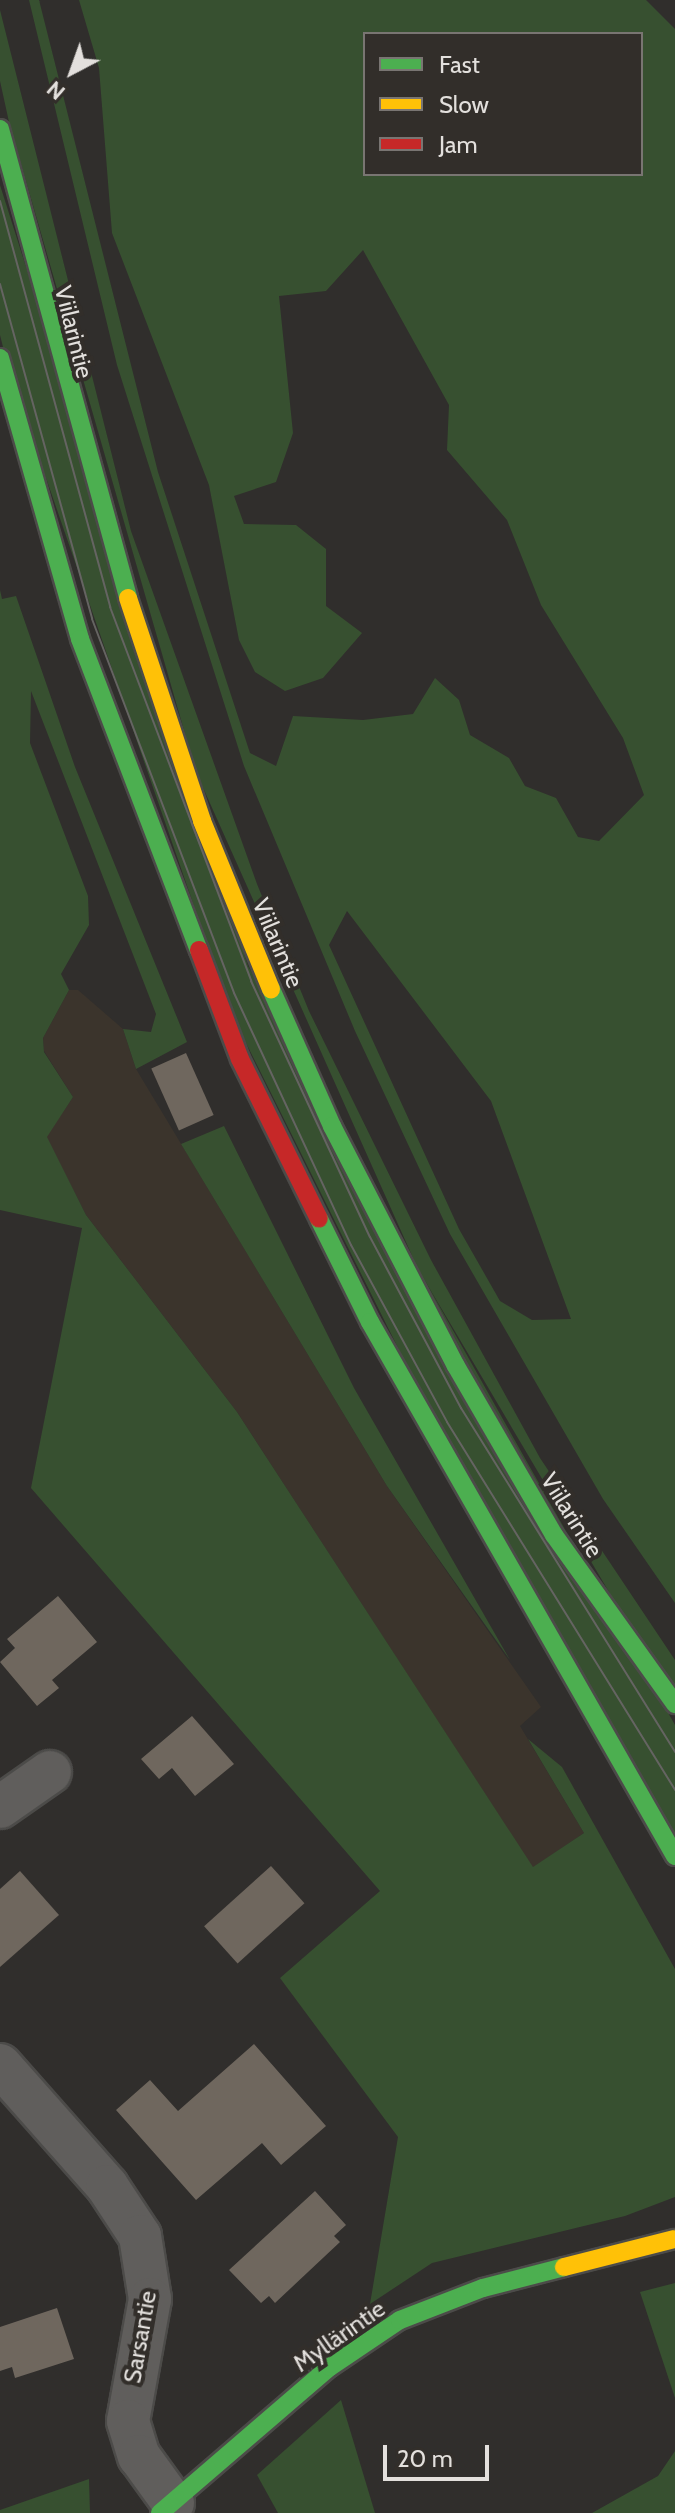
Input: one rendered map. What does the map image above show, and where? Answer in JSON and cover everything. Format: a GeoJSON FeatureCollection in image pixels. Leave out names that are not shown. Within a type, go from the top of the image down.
{"type":"FeatureCollection","features":[{"type":"Feature","properties":{"kind":"main road","name":"Viilarintie"},"geometry":{"type":"LineString","coordinates":[[0,129],[56,363],[112,553],[202,821],[257,958],[332,1126],[456,1366],[554,1535],[675,1704]]}},
{"type":"Feature","properties":{"kind":"main road"},"geometry":{"type":"LineString","coordinates":[[0,358],[80,639],[240,1059],[370,1322],[675,1856]]}},
{"type":"Feature","properties":{"kind":"main road","name":"Myllärintie"},"geometry":{"type":"LineString","coordinates":[[166,2508],[330,2367],[400,2320],[483,2288],[675,2239]]}},
{"type":"Feature","properties":{"kind":"street"},"geometry":{"type":"LineString","coordinates":[[0,1807],[50,1772]]}},
{"type":"Feature","properties":{"kind":"street","name":"Sarsantie"},"geometry":{"type":"LineString","coordinates":[[0,2065],[107,2186],[140,2236],[150,2299],[128,2421],[139,2456],[166,2508]]}},
{"type":"Feature","properties":{"kind":"shaded area"},"geometry":{"type":"Polygon","coordinates":[[[69,990],[78,990],[123,1029],[136,1069],[387,1486],[541,1707],[520,1726],[584,1833],[533,1868],[237,1412],[86,1215],[46,1137],[73,1097],[44,1051],[43,1038],[69,990]]]}},
{"type":"Feature","properties":{"kind":"green space"},"geometry":{"type":"Polygon","coordinates":[[[29,0],[39,0],[158,472],[250,753],[276,766],[293,716],[363,720],[413,714],[435,678],[459,700],[470,735],[509,758],[525,786],[556,798],[578,837],[599,841],[644,795],[623,738],[541,605],[507,520],[447,450],[449,405],[363,250],[326,291],[279,296],[293,433],[276,482],[234,496],[244,524],[296,525],[326,549],[326,606],[362,633],[323,678],[285,691],[255,672],[239,640],[209,485],[112,233],[99,68],[79,0],[646,0],[675,29],[675,1603],[603,1499],[450,1234],[355,1031],[244,766],[117,365],[29,0]],[[347,911],[329,945],[459,1229],[500,1301],[532,1320],[571,1319],[491,1101],[347,911]]]}},
{"type":"Feature","properties":{"kind":"green space"},"geometry":{"type":"Polygon","coordinates":[[[0,10],[131,531],[257,884],[309,1011],[431,1260],[540,1458],[675,1660],[675,1686],[612,1597],[418,1269],[196,772],[9,122],[0,81],[0,10]]]}},
{"type":"Feature","properties":{"kind":"green space"},"geometry":{"type":"Polygon","coordinates":[[[0,185],[248,966],[675,1725],[675,1836],[438,1428],[231,1013],[9,371],[0,335],[0,185]]]}},
{"type":"Feature","properties":{"kind":"green space"},"geometry":{"type":"Polygon","coordinates":[[[0,590],[2,599],[16,596],[75,767],[187,1042],[136,1069],[123,1029],[151,1032],[156,1014],[31,691],[30,743],[88,896],[89,925],[61,974],[69,990],[43,1038],[44,1052],[73,1097],[47,1137],[86,1215],[237,1412],[533,1867],[584,1833],[528,1739],[562,1767],[675,1969],[675,2197],[625,2216],[432,2263],[370,2304],[398,2137],[280,1978],[380,1891],[31,1488],[82,1228],[0,1210],[0,590]]]}},
{"type":"Feature","properties":{"kind":"green space"},"geometry":{"type":"Polygon","coordinates":[[[224,1126],[354,1388],[510,1660],[387,1486],[181,1144],[224,1126]]]}},
{"type":"Feature","properties":{"kind":"green space"},"geometry":{"type":"Polygon","coordinates":[[[675,2283],[675,2398],[640,2292],[675,2283]]]}},
{"type":"Feature","properties":{"kind":"green space"},"geometry":{"type":"Polygon","coordinates":[[[341,2400],[375,2513],[278,2513],[257,2475],[341,2400]]]}},
{"type":"Feature","properties":{"kind":"green space"},"geometry":{"type":"Polygon","coordinates":[[[675,2451],[675,2513],[592,2513],[658,2476],[675,2451]]]}},
{"type":"Feature","properties":{"kind":"green space"},"geometry":{"type":"Polygon","coordinates":[[[89,2479],[90,2513],[0,2513],[0,2510],[89,2479]]]}},
{"type":"Feature","properties":{"kind":"building"},"geometry":{"type":"Polygon","coordinates":[[[186,1053],[214,1115],[179,1131],[151,1068],[186,1053]]]}},
{"type":"Feature","properties":{"kind":"building"},"geometry":{"type":"Polygon","coordinates":[[[58,1596],[97,1642],[52,1680],[59,1688],[37,1706],[0,1662],[15,1648],[7,1639],[58,1596]]]}},
{"type":"Feature","properties":{"kind":"building"},"geometry":{"type":"Polygon","coordinates":[[[192,1716],[234,1764],[195,1796],[172,1768],[159,1779],[141,1759],[192,1716]]]}},
{"type":"Feature","properties":{"kind":"building"},"geometry":{"type":"Polygon","coordinates":[[[271,1866],[304,1903],[238,1963],[204,1926],[271,1866]]]}},
{"type":"Feature","properties":{"kind":"building"},"geometry":{"type":"Polygon","coordinates":[[[20,1871],[59,1915],[0,1967],[0,1889],[20,1871]]]}},
{"type":"Feature","properties":{"kind":"building"},"geometry":{"type":"Polygon","coordinates":[[[254,2044],[326,2126],[281,2165],[262,2143],[196,2200],[116,2110],[150,2080],[178,2111],[254,2044]]]}},
{"type":"Feature","properties":{"kind":"building"},"geometry":{"type":"Polygon","coordinates":[[[315,2191],[346,2225],[334,2236],[340,2242],[275,2303],[269,2296],[261,2303],[229,2270],[315,2191]]]}},
{"type":"Feature","properties":{"kind":"building"},"geometry":{"type":"Polygon","coordinates":[[[57,2308],[74,2359],[15,2378],[12,2367],[0,2371],[0,2327],[57,2308]]]}},
{"type":"Feature","properties":{"kind":"tram line"},"geometry":{"type":"LineString","coordinates":[[0,201],[110,607],[251,981],[370,1237],[461,1408],[675,1752]]}},
{"type":"Feature","properties":{"kind":"tram line"},"geometry":{"type":"LineString","coordinates":[[0,284],[92,619],[234,993],[351,1245],[447,1422],[675,1790]]}},
{"type":"Feature","properties":{"kind":"traffic: fast"},"geometry":{"type":"LineString","coordinates":[[0,129],[128,598]]}},
{"type":"Feature","properties":{"kind":"traffic: fast"},"geometry":{"type":"LineString","coordinates":[[0,358],[80,639],[199,950]]}},
{"type":"Feature","properties":{"kind":"traffic: fast"},"geometry":{"type":"LineString","coordinates":[[271,989],[332,1126],[456,1366],[554,1535],[675,1704]]}},
{"type":"Feature","properties":{"kind":"traffic: fast"},"geometry":{"type":"LineString","coordinates":[[319,1219],[370,1322],[675,1856]]}},
{"type":"Feature","properties":{"kind":"traffic: fast"},"geometry":{"type":"LineString","coordinates":[[160,2513],[330,2367],[400,2320],[483,2288],[564,2267]]}},
{"type":"Feature","properties":{"kind":"traffic: slow"},"geometry":{"type":"LineString","coordinates":[[128,598],[202,821],[271,989]]}},
{"type":"Feature","properties":{"kind":"traffic: slow"},"geometry":{"type":"LineString","coordinates":[[564,2267],[675,2239]]}},
{"type":"Feature","properties":{"kind":"traffic: jam"},"geometry":{"type":"LineString","coordinates":[[199,950],[240,1059],[319,1219]]}}]}
